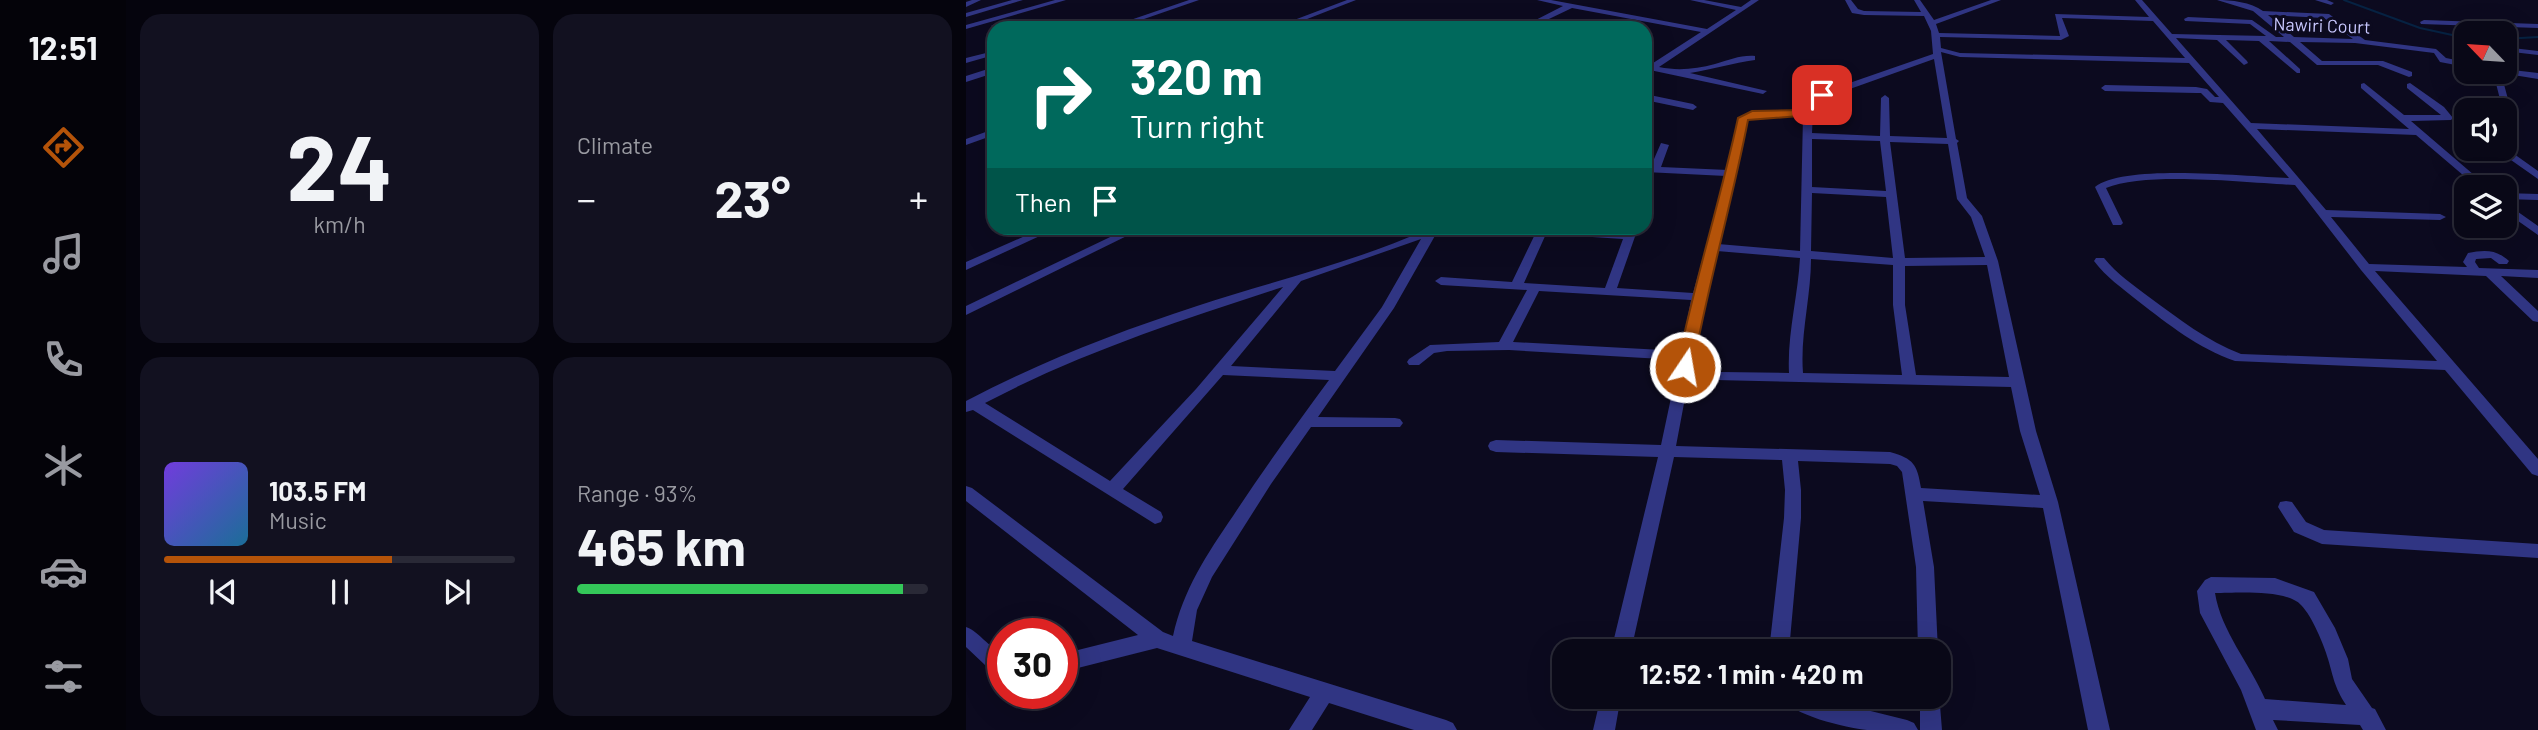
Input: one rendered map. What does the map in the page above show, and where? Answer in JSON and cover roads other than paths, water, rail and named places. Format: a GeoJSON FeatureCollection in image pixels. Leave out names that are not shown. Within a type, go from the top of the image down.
{"type":"FeatureCollection","features":[{"type":"Feature","properties":{"kind":"street"},"geometry":{"type":"LineString","coordinates":[[966,5],[978,0]]}},
{"type":"Feature","properties":{"kind":"street"},"geometry":{"type":"LineString","coordinates":[[966,15],[1020,0]]}},
{"type":"Feature","properties":{"kind":"street"},"geometry":{"type":"LineString","coordinates":[[966,26],[1063,0]]}},
{"type":"Feature","properties":{"kind":"street"},"geometry":{"type":"LineString","coordinates":[[1132,21],[1196,0]]}},
{"type":"Feature","properties":{"kind":"street"},"geometry":{"type":"LineString","coordinates":[[1296,21],[1353,0]]}},
{"type":"Feature","properties":{"kind":"street"},"geometry":{"type":"LineString","coordinates":[[1540,0],[1707,31]]}},
{"type":"Feature","properties":{"kind":"street"},"geometry":{"type":"LineString","coordinates":[[1693,0],[1742,9]]}},
{"type":"Feature","properties":{"kind":"street"},"geometry":{"type":"LineString","coordinates":[[1652,65],[1756,0]]}},
{"type":"Feature","properties":{"kind":"street"},"geometry":{"type":"LineString","coordinates":[[1848,0],[1856,11],[1898,14]]}},
{"type":"Feature","properties":{"kind":"street"},"geometry":{"type":"LineString","coordinates":[[1917,0],[1934,35],[1962,199],[1976,216],[1992,261],[2028,431],[2050,502],[2099,730]]}},
{"type":"Feature","properties":{"kind":"street"},"geometry":{"type":"LineString","coordinates":[[1796,378],[1795,359],[1805,286],[1808,113],[1812,103],[1822,95],[1998,0]]}},
{"type":"Feature","properties":{"kind":"street"},"geometry":{"type":"LineString","coordinates":[[2220,0],[2248,5],[2262,13],[2320,63],[2382,65],[2409,74]]}},
{"type":"Feature","properties":{"kind":"street"},"geometry":{"type":"LineString","coordinates":[[2318,0],[2332,3]]}},
{"type":"Feature","properties":{"kind":"street"},"geometry":{"type":"LineString","coordinates":[[1887,1],[1898,14],[1934,35],[1960,55],[2192,61]]}},
{"type":"Feature","properties":{"kind":"street"},"geometry":{"type":"LineString","coordinates":[[2115,9],[2142,5],[2192,61],[2219,100],[2225,115]]}},
{"type":"Feature","properties":{"kind":"street"},"geometry":{"type":"LineString","coordinates":[[1539,21],[1570,6]]}},
{"type":"Feature","properties":{"kind":"street"},"geometry":{"type":"LineString","coordinates":[[2262,13],[2326,16],[2379,58],[2382,65]]}},
{"type":"Feature","properties":{"kind":"street"},"geometry":{"type":"LineString","coordinates":[[1012,14],[1030,21]]}},
{"type":"Feature","properties":{"kind":"street"},"geometry":{"type":"LineString","coordinates":[[1934,35],[2061,38],[2065,36],[2058,16],[2155,19]]}},
{"type":"Feature","properties":{"kind":"street"},"geometry":{"type":"LineString","coordinates":[[2188,19],[2252,22],[2274,39]]}},
{"type":"Feature","properties":{"kind":"street"},"geometry":{"type":"LineString","coordinates":[[2424,22],[2538,26]]}},
{"type":"Feature","properties":{"kind":"street"},"geometry":{"type":"LineString","coordinates":[[976,24],[987,24]]}},
{"type":"Feature","properties":{"kind":"street","name":"Nawiri Court"},"geometry":{"type":"LineString","coordinates":[[2170,36],[2359,41],[2436,51],[2443,60],[2454,62]]}},
{"type":"Feature","properties":{"kind":"street"},"geometry":{"type":"LineString","coordinates":[[2219,37],[2244,63]]}},
{"type":"Feature","properties":{"kind":"street"},"geometry":{"type":"LineString","coordinates":[[2262,39],[2297,71]]}},
{"type":"Feature","properties":{"kind":"street"},"geometry":{"type":"LineString","coordinates":[[2517,51],[2538,53]]}},
{"type":"Feature","properties":{"kind":"street"},"geometry":{"type":"LineString","coordinates":[[966,61],[987,55]]}},
{"type":"Feature","properties":{"kind":"street"},"geometry":{"type":"LineString","coordinates":[[1679,74],[1718,66],[1735,59],[1752,58]]}},
{"type":"Feature","properties":{"kind":"street"},"geometry":{"type":"LineString","coordinates":[[1652,68],[1763,90]]}},
{"type":"Feature","properties":{"kind":"street"},"geometry":{"type":"LineString","coordinates":[[966,79],[987,72]]}},
{"type":"Feature","properties":{"kind":"street"},"geometry":{"type":"LineString","coordinates":[[2517,73],[2538,76]]}},
{"type":"Feature","properties":{"kind":"street"},"geometry":{"type":"LineString","coordinates":[[2364,86],[2469,175]]}},
{"type":"Feature","properties":{"kind":"street"},"geometry":{"type":"LineString","coordinates":[[2400,118],[2448,118],[2441,109],[2410,86]]}},
{"type":"Feature","properties":{"kind":"street"},"geometry":{"type":"LineString","coordinates":[[2105,88],[2196,90],[2204,91],[2219,100],[2248,126],[2298,182],[2365,267],[2538,470]]}},
{"type":"Feature","properties":{"kind":"street"},"geometry":{"type":"LineString","coordinates":[[1652,98],[1693,107]]}},
{"type":"Feature","properties":{"kind":"street"},"geometry":{"type":"LineString","coordinates":[[1885,98],[1885,139],[1899,262],[1899,305],[1910,381]]}},
{"type":"Feature","properties":{"kind":"street"},"geometry":{"type":"LineString","coordinates":[[1624,639],[1688,356],[1698,297],[1744,118],[1752,114],[1808,113]]}},
{"type":"Feature","properties":{"kind":"street"},"geometry":{"type":"LineString","coordinates":[[2248,126],[2417,132]]}},
{"type":"Feature","properties":{"kind":"street"},"geometry":{"type":"LineString","coordinates":[[966,142],[987,134]]}},
{"type":"Feature","properties":{"kind":"street"},"geometry":{"type":"LineString","coordinates":[[1808,136],[1954,142]]}},
{"type":"Feature","properties":{"kind":"street"},"geometry":{"type":"LineString","coordinates":[[1652,166],[1664,145]]}},
{"type":"Feature","properties":{"kind":"street"},"geometry":{"type":"LineString","coordinates":[[2517,161],[2538,176]]}},
{"type":"Feature","properties":{"kind":"street"},"geometry":{"type":"LineString","coordinates":[[1652,169],[1732,173]]}},
{"type":"Feature","properties":{"kind":"street"},"geometry":{"type":"LineString","coordinates":[[2117,223],[2100,187],[2118,179],[2146,177],[2298,182]]}},
{"type":"Feature","properties":{"kind":"street"},"geometry":{"type":"LineString","coordinates":[[1806,190],[1891,194]]}},
{"type":"Feature","properties":{"kind":"street"},"geometry":{"type":"LineString","coordinates":[[2517,196],[2538,197]]}},
{"type":"Feature","properties":{"kind":"street"},"geometry":{"type":"LineString","coordinates":[[2323,213],[2440,217]]}},
{"type":"Feature","properties":{"kind":"street"},"geometry":{"type":"LineString","coordinates":[[2517,215],[2538,232]]}},
{"type":"Feature","properties":{"kind":"street"},"geometry":{"type":"LineString","coordinates":[[966,266],[1035,235]]}},
{"type":"Feature","properties":{"kind":"street"},"geometry":{"type":"LineString","coordinates":[[967,308],[1123,235]]}},
{"type":"Feature","properties":{"kind":"street"},"geometry":{"type":"LineString","coordinates":[[969,405],[1030,374],[1119,337],[1296,280],[1420,235]]}},
{"type":"Feature","properties":{"kind":"street"},"geometry":{"type":"LineString","coordinates":[[1181,646],[1188,610],[1205,573],[1306,422],[1388,308],[1433,235]]}},
{"type":"Feature","properties":{"kind":"street"},"geometry":{"type":"LineString","coordinates":[[1516,286],[1540,235]]}},
{"type":"Feature","properties":{"kind":"street"},"geometry":{"type":"LineString","coordinates":[[1610,292],[1631,235]]}},
{"type":"Feature","properties":{"kind":"street"},"geometry":{"type":"LineString","coordinates":[[1711,247],[1899,262],[1992,261]]}},
{"type":"Feature","properties":{"kind":"street"},"geometry":{"type":"LineString","coordinates":[[2503,261],[2493,254],[2472,256],[2469,262],[2538,318]]}},
{"type":"Feature","properties":{"kind":"street"},"geometry":{"type":"LineString","coordinates":[[2101,261],[2110,273],[2183,329],[2218,350],[2240,358],[2450,366]]}},
{"type":"Feature","properties":{"kind":"street"},"geometry":{"type":"LineString","coordinates":[[2365,267],[2538,274]]}},
{"type":"Feature","properties":{"kind":"street"},"geometry":{"type":"LineString","coordinates":[[1112,490],[1220,370],[1296,280]]}},
{"type":"Feature","properties":{"kind":"street"},"geometry":{"type":"LineString","coordinates":[[1441,281],[1698,297]]}},
{"type":"Feature","properties":{"kind":"street"},"geometry":{"type":"LineString","coordinates":[[1509,346],[1506,342],[1535,286]]}},
{"type":"Feature","properties":{"kind":"street"},"geometry":{"type":"LineString","coordinates":[[1414,362],[1430,349],[1509,346],[1688,356]]}},
{"type":"Feature","properties":{"kind":"street"},"geometry":{"type":"LineString","coordinates":[[1220,370],[1338,376]]}},
{"type":"Feature","properties":{"kind":"street"},"geometry":{"type":"LineString","coordinates":[[1720,377],[2019,382]]}},
{"type":"Feature","properties":{"kind":"street"},"geometry":{"type":"LineString","coordinates":[[969,405],[1156,517]]}},
{"type":"Feature","properties":{"kind":"street"},"geometry":{"type":"LineString","coordinates":[[1306,422],[1395,423]]}},
{"type":"Feature","properties":{"kind":"street"},"geometry":{"type":"LineString","coordinates":[[1496,446],[1866,457],[1903,461],[1910,471],[1915,494],[1925,567],[1928,639]]}},
{"type":"Feature","properties":{"kind":"street"},"geometry":{"type":"LineString","coordinates":[[1780,639],[1790,558],[1794,475],[1792,461],[1788,455]]}},
{"type":"Feature","properties":{"kind":"street"},"geometry":{"type":"LineString","coordinates":[[966,492],[1157,639],[1446,730]]}},
{"type":"Feature","properties":{"kind":"street"},"geometry":{"type":"LineString","coordinates":[[1915,494],[2050,502]]}},
{"type":"Feature","properties":{"kind":"street"},"geometry":{"type":"LineString","coordinates":[[2286,507],[2300,527],[2322,537],[2538,551]]}},
{"type":"Feature","properties":{"kind":"street"},"geometry":{"type":"LineString","coordinates":[[2267,730],[2260,709],[2209,613],[2206,591],[2211,585],[2275,586],[2308,598],[2325,628],[2343,682],[2371,723]]}},
{"type":"Feature","properties":{"kind":"street"},"geometry":{"type":"LineString","coordinates":[[966,635],[987,654]]}},
{"type":"Feature","properties":{"kind":"street"},"geometry":{"type":"LineString","coordinates":[[1078,659],[1157,639]]}},
{"type":"Feature","properties":{"kind":"street"},"geometry":{"type":"LineString","coordinates":[[1300,730],[1325,691]]}},
{"type":"Feature","properties":{"kind":"street"},"geometry":{"type":"LineString","coordinates":[[1604,730],[1608,709]]}},
{"type":"Feature","properties":{"kind":"street"},"geometry":{"type":"LineString","coordinates":[[1821,709],[1907,730]]}},
{"type":"Feature","properties":{"kind":"street"},"geometry":{"type":"LineString","coordinates":[[1930,709],[1931,730]]}},
{"type":"Feature","properties":{"kind":"street"},"geometry":{"type":"LineString","coordinates":[[2260,709],[2371,723]]}},
{"type":"Feature","properties":{"kind":"waterway"},"geometry":{"type":"LineString","coordinates":[[2344,0],[2420,28],[2454,35]]}},
{"type":"Feature","properties":{"kind":"waterway"},"geometry":{"type":"LineString","coordinates":[[2517,38],[2538,37]]}}]}
